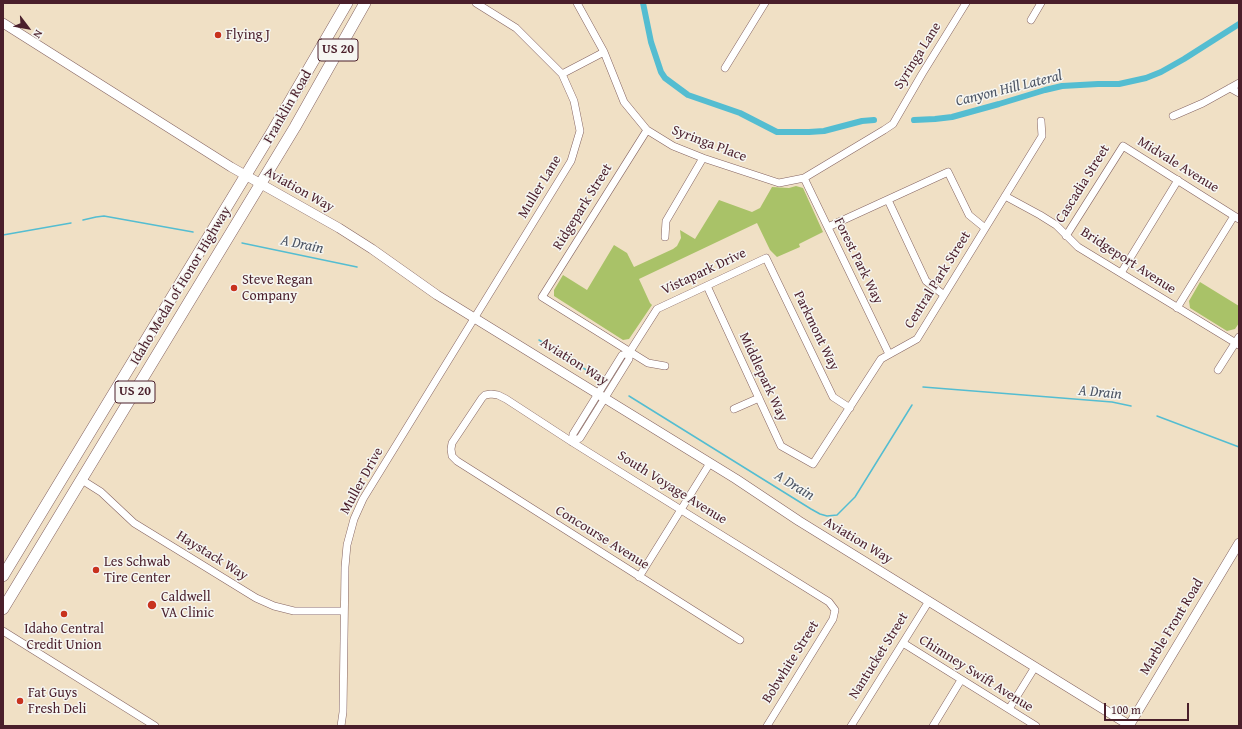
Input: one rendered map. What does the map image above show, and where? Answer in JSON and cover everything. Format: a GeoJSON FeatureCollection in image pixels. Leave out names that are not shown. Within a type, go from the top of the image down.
{"type":"FeatureCollection","features":[{"type":"Feature","properties":{"kind":"main road","name":"Franklin Road"},"geometry":{"type":"LineString","coordinates":[[246,176],[347,3]]}},
{"type":"Feature","properties":{"kind":"main road"},"geometry":{"type":"LineString","coordinates":[[321,82],[328,58],[355,8],[352,3]]}},
{"type":"Feature","properties":{"kind":"main road","name":"Franklin Road"},"geometry":{"type":"LineString","coordinates":[[260,184],[321,82],[365,3]]}},
{"type":"Feature","properties":{"kind":"main road","name":"Idaho Medal of Honor Highway"},"geometry":{"type":"LineString","coordinates":[[3,576],[246,176]]}},
{"type":"Feature","properties":{"kind":"main road","name":"Idaho Medal of Honor Highway"},"geometry":{"type":"LineString","coordinates":[[3,609],[260,184]]}},
{"type":"Feature","properties":{"kind":"main road"},"geometry":{"type":"LineString","coordinates":[[110,433],[105,430],[103,426],[104,421],[132,376],[152,330]]}},
{"type":"Feature","properties":{"kind":"street","name":"Muller Lane"},"geometry":{"type":"LineString","coordinates":[[475,318],[571,161],[580,131],[574,101],[562,74],[516,28],[476,3]]}},
{"type":"Feature","properties":{"kind":"street","name":"Syringa Place"},"geometry":{"type":"LineString","coordinates":[[577,3],[604,52],[624,102],[647,130],[673,146],[703,158],[779,183],[804,178],[893,124]]}},
{"type":"Feature","properties":{"kind":"street"},"geometry":{"type":"LineString","coordinates":[[725,68],[765,3]]}},
{"type":"Feature","properties":{"kind":"street"},"geometry":{"type":"LineString","coordinates":[[1031,20],[1041,3]]}},
{"type":"Feature","properties":{"kind":"street","name":"Syringa Lane"},"geometry":{"type":"LineString","coordinates":[[893,124],[965,4]]}},
{"type":"Feature","properties":{"kind":"street","name":"Aviation Way"},"geometry":{"type":"LineString","coordinates":[[3,23],[246,176],[339,228],[372,249],[437,295],[710,463],[799,521],[1129,725]]}},
{"type":"Feature","properties":{"kind":"street"},"geometry":{"type":"LineString","coordinates":[[562,74],[604,52]]}},
{"type":"Feature","properties":{"kind":"street"},"geometry":{"type":"LineString","coordinates":[[1173,116],[1203,103],[1239,83]]}},
{"type":"Feature","properties":{"kind":"street"},"geometry":{"type":"LineString","coordinates":[[1230,88],[1239,93]]}},
{"type":"Feature","properties":{"kind":"street","name":"Central Park Street"},"geometry":{"type":"LineString","coordinates":[[814,464],[881,359],[917,339],[1042,136],[1041,121]]}},
{"type":"Feature","properties":{"kind":"street","name":"Ridgepark Street"},"geometry":{"type":"LineString","coordinates":[[629,352],[542,297],[647,130]]}},
{"type":"Feature","properties":{"kind":"street","name":"Midvale Avenue"},"geometry":{"type":"LineString","coordinates":[[1123,146],[1236,217]]}},
{"type":"Feature","properties":{"kind":"street","name":"Cascadia Street"},"geometry":{"type":"LineString","coordinates":[[1066,236],[1123,146]]}},
{"type":"Feature","properties":{"kind":"street"},"geometry":{"type":"LineString","coordinates":[[665,237],[666,221],[703,158]]}},
{"type":"Feature","properties":{"kind":"street"},"geometry":{"type":"LineString","coordinates":[[828,227],[948,172],[969,215],[985,228]]}},
{"type":"Feature","properties":{"kind":"street","name":"Forest Park Way"},"geometry":{"type":"LineString","coordinates":[[804,178],[889,354]]}},
{"type":"Feature","properties":{"kind":"street"},"geometry":{"type":"LineString","coordinates":[[1121,273],[1178,180]]}},
{"type":"Feature","properties":{"kind":"street","name":"Bridgeport Avenue"},"geometry":{"type":"LineString","coordinates":[[1005,196],[1056,225],[1078,247],[1177,308],[1238,342]]}},
{"type":"Feature","properties":{"kind":"street"},"geometry":{"type":"LineString","coordinates":[[888,200],[926,281],[944,295]]}},
{"type":"Feature","properties":{"kind":"street"},"geometry":{"type":"LineString","coordinates":[[1177,308],[1236,217]]}},
{"type":"Feature","properties":{"kind":"street","name":"Vistapark Drive"},"geometry":{"type":"LineString","coordinates":[[572,442],[580,438],[602,396],[629,359],[629,352],[657,309],[766,258]]}},
{"type":"Feature","properties":{"kind":"street","name":"Parkmont Way"},"geometry":{"type":"LineString","coordinates":[[766,258],[833,397],[850,408]]}},
{"type":"Feature","properties":{"kind":"street","name":"Middlepark Way"},"geometry":{"type":"LineString","coordinates":[[707,286],[781,446],[814,464]]}},
{"type":"Feature","properties":{"kind":"street","name":"Muller Drive"},"geometry":{"type":"LineString","coordinates":[[341,726],[344,712],[345,567],[347,545],[354,519],[363,499],[475,318]]}},
{"type":"Feature","properties":{"kind":"street"},"geometry":{"type":"LineString","coordinates":[[1218,370],[1238,342]]}},
{"type":"Feature","properties":{"kind":"street"},"geometry":{"type":"LineString","coordinates":[[629,352],[648,363],[665,366]]}},
{"type":"Feature","properties":{"kind":"street","name":"South Voyage Avenue"},"geometry":{"type":"LineString","coordinates":[[452,456],[452,443],[482,398],[485,395],[498,395],[829,602],[835,610]]}},
{"type":"Feature","properties":{"kind":"street"},"geometry":{"type":"LineString","coordinates":[[734,409],[759,398]]}},
{"type":"Feature","properties":{"kind":"street","name":"Concourse Avenue"},"geometry":{"type":"LineString","coordinates":[[452,456],[463,466],[740,640]]}},
{"type":"Feature","properties":{"kind":"street"},"geometry":{"type":"LineString","coordinates":[[640,577],[710,463]]}},
{"type":"Feature","properties":{"kind":"street","name":"Haystack Way"},"geometry":{"type":"LineString","coordinates":[[82,480],[101,492],[134,523],[256,598],[274,606],[294,610],[344,612]]}},
{"type":"Feature","properties":{"kind":"street","name":"Marble Front Road"},"geometry":{"type":"LineString","coordinates":[[1129,725],[1239,544]]}},
{"type":"Feature","properties":{"kind":"street","name":"Nantucket Street"},"geometry":{"type":"LineString","coordinates":[[851,726],[929,601]]}},
{"type":"Feature","properties":{"kind":"street","name":"Bobwhite Street"},"geometry":{"type":"LineString","coordinates":[[767,726],[833,619],[835,610]]}},
{"type":"Feature","properties":{"kind":"street"},"geometry":{"type":"LineString","coordinates":[[3,631],[155,726]]}},
{"type":"Feature","properties":{"kind":"street","name":"Chimney Swift Avenue"},"geometry":{"type":"LineString","coordinates":[[903,643],[1036,726]]}},
{"type":"Feature","properties":{"kind":"street"},"geometry":{"type":"LineString","coordinates":[[1009,709],[1035,667]]}},
{"type":"Feature","properties":{"kind":"street"},"geometry":{"type":"LineString","coordinates":[[933,726],[961,680]]}},
{"type":"Feature","properties":{"kind":"green space"},"geometry":{"type":"Polygon","coordinates":[[[796,186],[803,188],[823,232],[799,244],[800,247],[777,257],[770,250],[757,223],[639,279],[652,305],[629,339],[623,340],[554,296],[554,290],[563,275],[587,290],[614,245],[627,253],[634,267],[677,246],[681,238],[680,230],[695,239],[719,200],[752,212],[760,208],[772,187],[789,188],[796,186]]]}},
{"type":"Feature","properties":{"kind":"green space"},"geometry":{"type":"Polygon","coordinates":[[[1200,282],[1239,306],[1239,323],[1235,329],[1227,331],[1190,308],[1189,301],[1200,282]]]}},
{"type":"Feature","properties":{"kind":"waterway","name":"Canyon Hill Lateral"},"geometry":{"type":"LineString","coordinates":[[643,3],[651,42],[661,72],[665,78],[688,95],[740,113],[777,132],[824,131],[862,121],[874,120]]}},
{"type":"Feature","properties":{"kind":"waterway","name":"Canyon Hill Lateral"},"geometry":{"type":"LineString","coordinates":[[914,120],[952,117],[1062,86],[1119,84],[1146,78],[1161,72],[1184,59],[1239,24]]}},
{"type":"Feature","properties":{"kind":"waterway","name":"A Drain"},"geometry":{"type":"LineString","coordinates":[[83,220],[104,216],[193,232]]}},
{"type":"Feature","properties":{"kind":"waterway","name":"A Drain"},"geometry":{"type":"LineString","coordinates":[[3,235],[71,223]]}},
{"type":"Feature","properties":{"kind":"waterway","name":"A Drain"},"geometry":{"type":"LineString","coordinates":[[242,243],[357,267]]}},
{"type":"Feature","properties":{"kind":"waterway","name":"A Drain"},"geometry":{"type":"LineString","coordinates":[[539,340],[588,371]]}},
{"type":"Feature","properties":{"kind":"waterway","name":"A Drain"},"geometry":{"type":"LineString","coordinates":[[923,387],[1112,402],[1131,406]]}},
{"type":"Feature","properties":{"kind":"waterway","name":"A Drain"},"geometry":{"type":"LineString","coordinates":[[629,396],[811,509],[827,516],[837,515],[855,497],[912,405]]}},
{"type":"Feature","properties":{"kind":"waterway","name":"A Drain"},"geometry":{"type":"LineString","coordinates":[[1157,416],[1239,447]]}},
{"type":"Feature","properties":{"kind":"place","name":"Flying J"},"geometry":{"type":"Point","coordinates":[218,35]}},
{"type":"Feature","properties":{"kind":"place","name":"Steve Regan Company"},"geometry":{"type":"Point","coordinates":[234,288]}},
{"type":"Feature","properties":{"kind":"place","name":"Les Schwab Tire Center"},"geometry":{"type":"Point","coordinates":[96,570]}},
{"type":"Feature","properties":{"kind":"place","name":"Caldwell VA Clinic"},"geometry":{"type":"Point","coordinates":[152,605]}},
{"type":"Feature","properties":{"kind":"place","name":"Idaho Central Credit Union"},"geometry":{"type":"Point","coordinates":[64,614]}},
{"type":"Feature","properties":{"kind":"place","name":"Fat Guys Fresh Deli"},"geometry":{"type":"Point","coordinates":[20,701]}}]}
